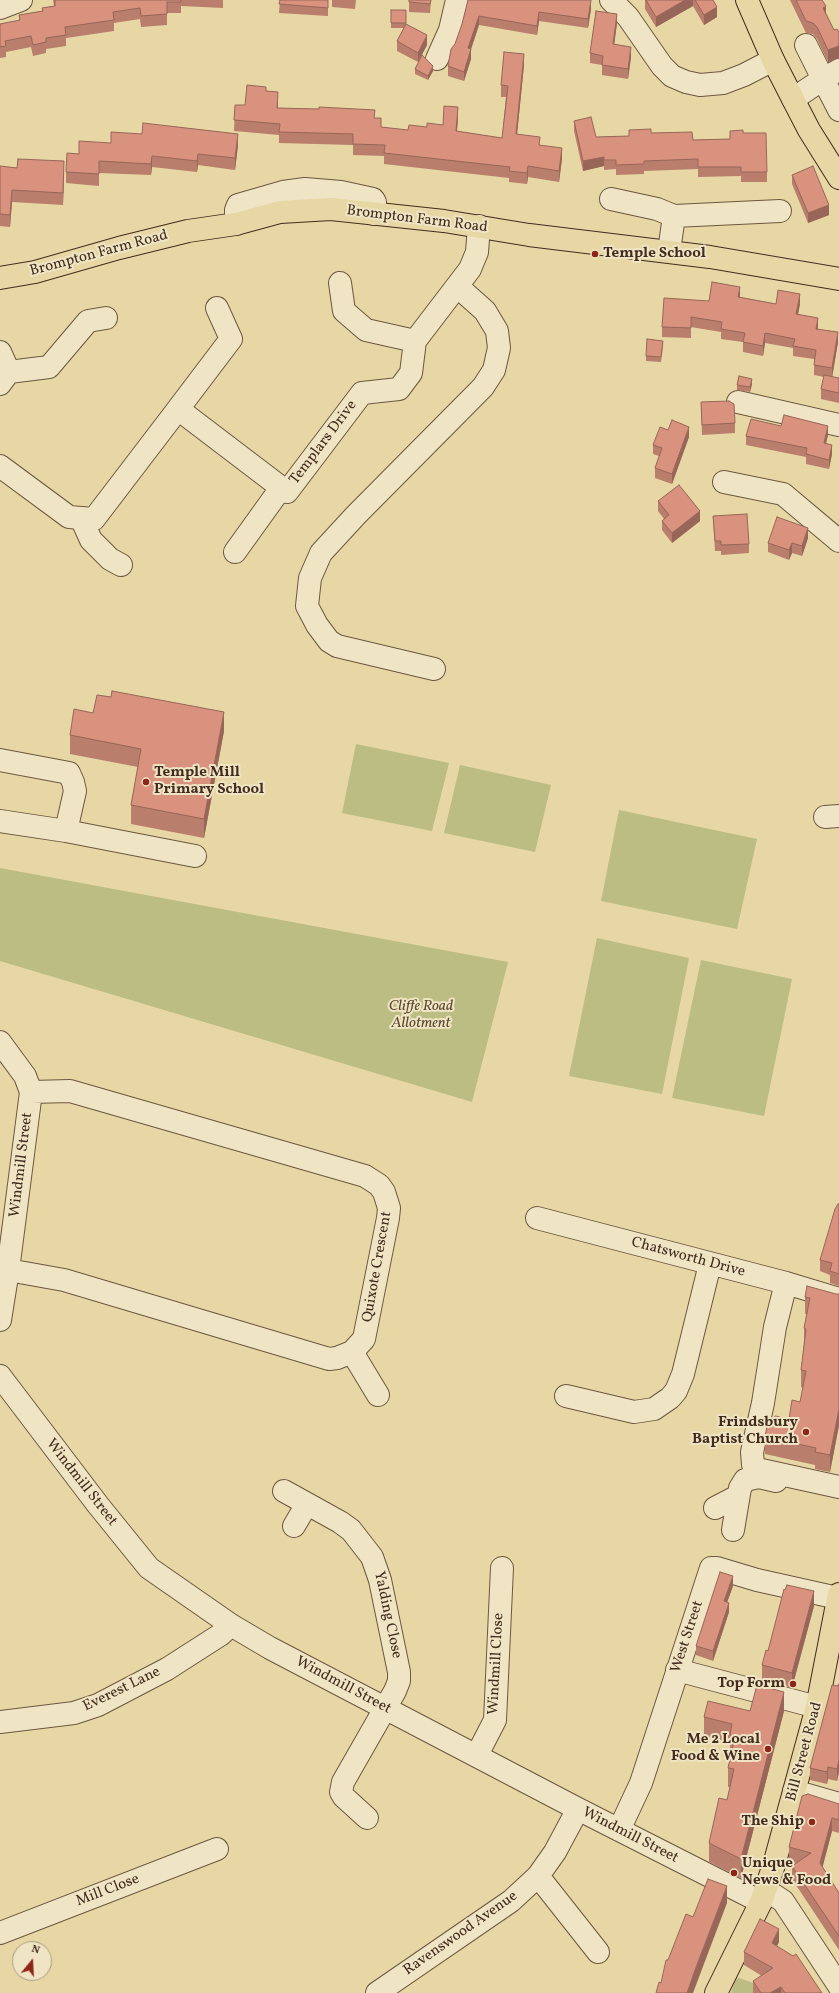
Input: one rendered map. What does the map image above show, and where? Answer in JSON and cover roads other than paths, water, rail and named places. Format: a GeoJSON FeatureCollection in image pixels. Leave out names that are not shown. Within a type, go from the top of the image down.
{"type":"FeatureCollection","features":[{"type":"Feature","properties":{"kind":"main road"},"geometry":{"type":"LineString","coordinates":[[747,0],[773,60],[809,130],[839,178]]}},
{"type":"Feature","properties":{"kind":"main road","name":"Brompton Farm Road"},"geometry":{"type":"LineString","coordinates":[[0,278],[35,272],[119,248],[188,231],[236,224],[280,212],[331,209],[444,221],[529,235],[668,251],[790,269],[839,278]]}},
{"type":"Feature","properties":{"kind":"main road","name":"Bill Street Road"},"geometry":{"type":"LineString","coordinates":[[716,1993],[763,1896],[817,1707],[839,1596]]}},
{"type":"Feature","properties":{"kind":"street"},"geometry":{"type":"LineString","coordinates":[[0,8],[21,0]]}},
{"type":"Feature","properties":{"kind":"street"},"geometry":{"type":"LineString","coordinates":[[437,59],[450,30],[456,0]]}},
{"type":"Feature","properties":{"kind":"street"},"geometry":{"type":"LineString","coordinates":[[612,0],[628,17],[662,66],[672,76],[686,82],[700,85],[723,83],[744,75],[773,60]]}},
{"type":"Feature","properties":{"kind":"street"},"geometry":{"type":"LineString","coordinates":[[806,45],[831,75],[839,110]]}},
{"type":"Feature","properties":{"kind":"street"},"geometry":{"type":"LineString","coordinates":[[793,99],[831,75]]}},
{"type":"Feature","properties":{"kind":"street"},"geometry":{"type":"LineString","coordinates":[[611,199],[657,209],[674,216],[780,211]]}},
{"type":"Feature","properties":{"kind":"street"},"geometry":{"type":"LineString","coordinates":[[668,251],[674,216]]}},
{"type":"Feature","properties":{"kind":"street"},"geometry":{"type":"LineString","coordinates":[[340,283],[344,312],[366,330],[415,341],[470,268],[477,252],[479,226]]}},
{"type":"Feature","properties":{"kind":"street"},"geometry":{"type":"LineString","coordinates":[[434,669],[338,646],[329,641],[317,625],[307,606],[310,578],[321,553],[356,515],[483,387],[494,370],[499,348],[498,331],[485,311],[457,286]]}},
{"type":"Feature","properties":{"kind":"street"},"geometry":{"type":"LineString","coordinates":[[0,466],[70,517],[94,519],[231,339],[217,308]]}},
{"type":"Feature","properties":{"kind":"street"},"geometry":{"type":"LineString","coordinates":[[0,352],[4,378],[49,367],[88,322],[106,318]]}},
{"type":"Feature","properties":{"kind":"street","name":"Templars Drive"},"geometry":{"type":"LineString","coordinates":[[178,408],[287,492],[362,393],[399,389],[411,373],[415,341]]}},
{"type":"Feature","properties":{"kind":"street"},"geometry":{"type":"LineString","coordinates":[[738,402],[839,425]]}},
{"type":"Feature","properties":{"kind":"street"},"geometry":{"type":"LineString","coordinates":[[724,482],[784,494],[839,541]]}},
{"type":"Feature","properties":{"kind":"street"},"geometry":{"type":"LineString","coordinates":[[236,552],[281,488]]}},
{"type":"Feature","properties":{"kind":"street"},"geometry":{"type":"LineString","coordinates":[[81,518],[91,540],[110,558],[121,565]]}},
{"type":"Feature","properties":{"kind":"street"},"geometry":{"type":"LineString","coordinates":[[0,760],[69,773],[75,791],[66,831]]}},
{"type":"Feature","properties":{"kind":"street"},"geometry":{"type":"LineString","coordinates":[[0,821],[66,831],[195,856]]}},
{"type":"Feature","properties":{"kind":"street","name":"Windmill Street"},"geometry":{"type":"LineString","coordinates":[[0,1042],[26,1076],[31,1092],[0,1320]]}},
{"type":"Feature","properties":{"kind":"street","name":"Quixote Crescent"},"geometry":{"type":"LineString","coordinates":[[31,1092],[70,1091],[355,1173],[372,1180],[379,1185],[387,1200],[388,1218],[367,1330],[364,1339],[352,1352]]}},
{"type":"Feature","properties":{"kind":"street","name":"Chatsworth Drive"},"geometry":{"type":"LineString","coordinates":[[537,1218],[786,1283],[839,1299]]}},
{"type":"Feature","properties":{"kind":"street"},"geometry":{"type":"LineString","coordinates":[[566,1396],[634,1412],[654,1409],[670,1398],[678,1387],[683,1374],[710,1264]]}},
{"type":"Feature","properties":{"kind":"street"},"geometry":{"type":"LineString","coordinates":[[8,1270],[64,1280],[329,1359],[337,1358],[352,1352],[378,1395]]}},
{"type":"Feature","properties":{"kind":"street"},"geometry":{"type":"LineString","coordinates":[[786,1283],[775,1326],[752,1452],[753,1465],[762,1470],[839,1487]]}},
{"type":"Feature","properties":{"kind":"street","name":"Windmill Street"},"geometry":{"type":"LineString","coordinates":[[0,1376],[89,1493],[149,1568],[231,1625],[270,1648],[619,1830],[763,1896],[783,1901],[839,1986]]}},
{"type":"Feature","properties":{"kind":"street"},"geometry":{"type":"LineString","coordinates":[[733,1530],[738,1496],[740,1488],[745,1480],[759,1477],[839,1499]]}},
{"type":"Feature","properties":{"kind":"street","name":"Yalding Close"},"geometry":{"type":"LineString","coordinates":[[284,1491],[340,1522],[351,1530],[368,1550],[377,1568],[400,1676],[395,1691],[342,1786],[341,1792],[344,1797],[367,1818]]}},
{"type":"Feature","properties":{"kind":"street"},"geometry":{"type":"LineString","coordinates":[[715,1508],[738,1496]]}},
{"type":"Feature","properties":{"kind":"street"},"geometry":{"type":"LineString","coordinates":[[294,1526],[307,1504]]}},
{"type":"Feature","properties":{"kind":"street","name":"West Street"},"geometry":{"type":"LineString","coordinates":[[619,1830],[640,1787],[677,1670],[712,1567],[757,1580],[839,1596]]}},
{"type":"Feature","properties":{"kind":"street","name":"Windmill Close"},"geometry":{"type":"LineString","coordinates":[[477,1755],[495,1720],[502,1568]]}},
{"type":"Feature","properties":{"kind":"street","name":"Everest Lane"},"geometry":{"type":"LineString","coordinates":[[0,1722],[74,1713],[98,1705],[167,1669],[220,1635],[231,1625]]}},
{"type":"Feature","properties":{"kind":"street"},"geometry":{"type":"LineString","coordinates":[[677,1670],[817,1707]]}},
{"type":"Feature","properties":{"kind":"street"},"geometry":{"type":"LineString","coordinates":[[794,1791],[839,1804]]}},
{"type":"Feature","properties":{"kind":"street","name":"Ravenswood Avenue"},"geometry":{"type":"LineString","coordinates":[[377,1993],[511,1901],[538,1876],[556,1852],[578,1809]]}},
{"type":"Feature","properties":{"kind":"street","name":"Mill Close"},"geometry":{"type":"LineString","coordinates":[[0,1933],[217,1849]]}},
{"type":"Feature","properties":{"kind":"street"},"geometry":{"type":"LineString","coordinates":[[538,1876],[598,1952]]}},
{"type":"Feature","properties":{"kind":"place","name":"Temple School"},"geometry":{"type":"Point","coordinates":[595,254]}},
{"type":"Feature","properties":{"kind":"place","name":"Temple Mill Primary School"},"geometry":{"type":"Point","coordinates":[146,782]}},
{"type":"Feature","properties":{"kind":"place","name":"Frindsbury Baptist Church"},"geometry":{"type":"Point","coordinates":[806,1432]}},
{"type":"Feature","properties":{"kind":"place","name":"Top Form"},"geometry":{"type":"Point","coordinates":[793,1684]}},
{"type":"Feature","properties":{"kind":"place","name":"Me 2 Local Food & Wine"},"geometry":{"type":"Point","coordinates":[768,1749]}},
{"type":"Feature","properties":{"kind":"place","name":"The Ship"},"geometry":{"type":"Point","coordinates":[812,1822]}},
{"type":"Feature","properties":{"kind":"place","name":"Unique News & Food"},"geometry":{"type":"Point","coordinates":[734,1873]}},
{"type":"Feature","properties":{"kind":"park label","name":"Cliffe Road Allotment"},"geometry":{"type":"Point","coordinates":[421,1016]}}]}
